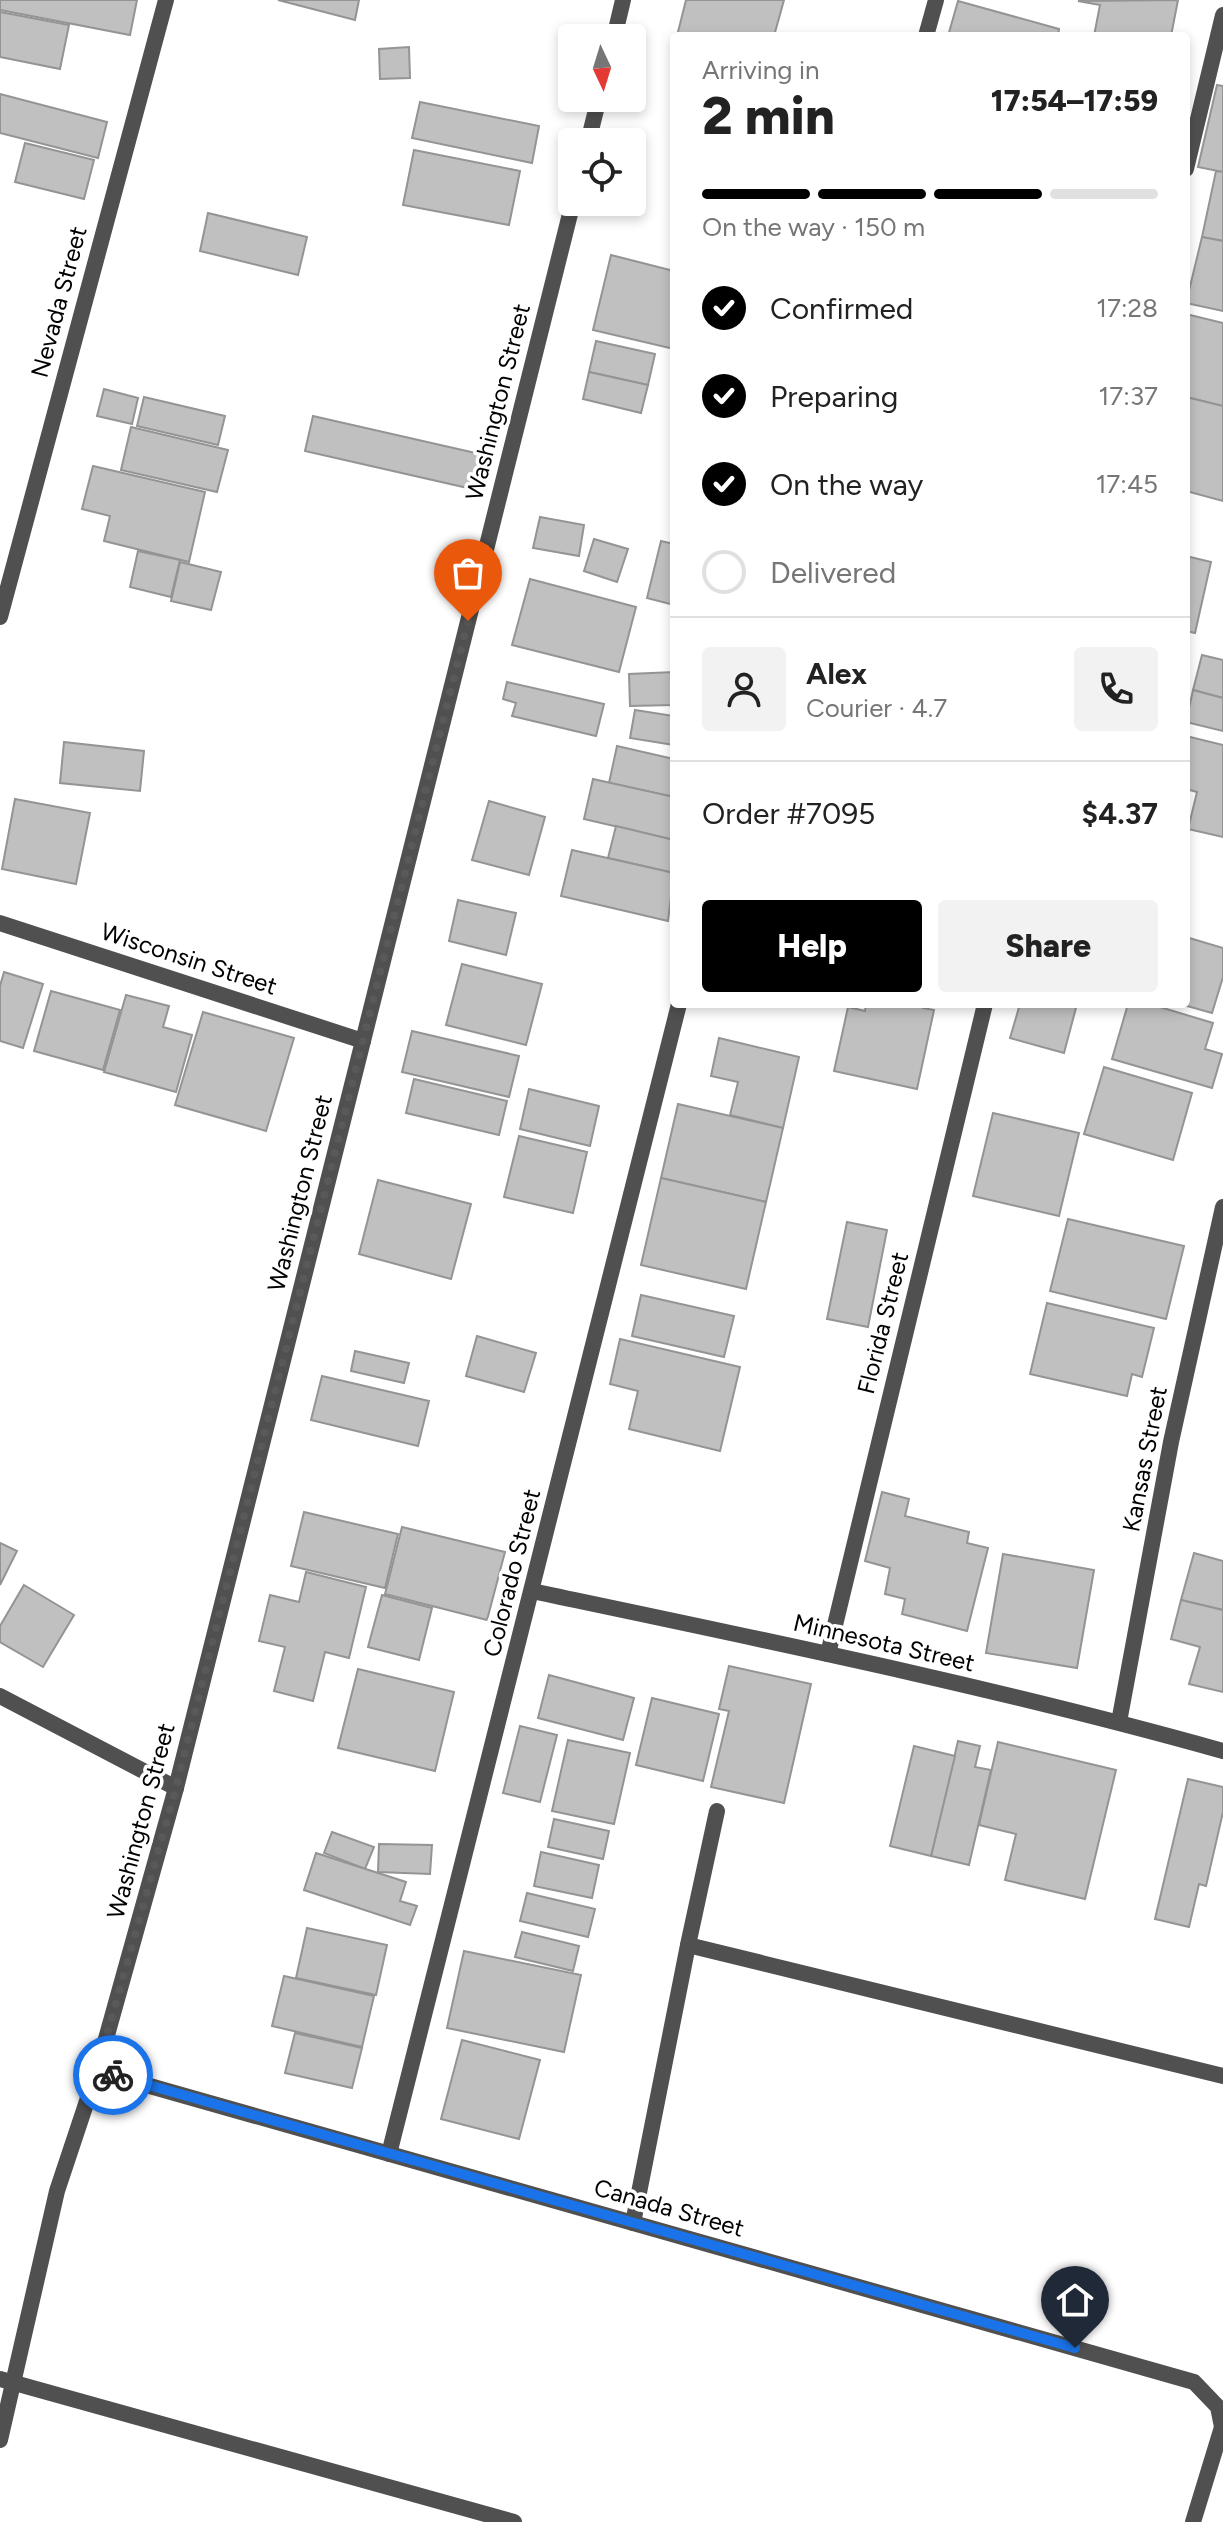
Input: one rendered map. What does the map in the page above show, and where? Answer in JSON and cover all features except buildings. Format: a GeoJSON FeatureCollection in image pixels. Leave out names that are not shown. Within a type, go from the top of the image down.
{"type":"FeatureCollection","features":[{"type":"Feature","properties":{"kind":"street","name":"Nevada Street"},"geometry":{"type":"LineString","coordinates":[[0,617],[166,0]]}},
{"type":"Feature","properties":{"kind":"street"},"geometry":{"type":"LineString","coordinates":[[617,24],[623,0]]}},
{"type":"Feature","properties":{"kind":"street"},"geometry":{"type":"LineString","coordinates":[[927,32],[936,0]]}},
{"type":"Feature","properties":{"kind":"street"},"geometry":{"type":"LineString","coordinates":[[1190,152],[1223,15]]}},
{"type":"Feature","properties":{"kind":"street","name":"Washington Street"},"geometry":{"type":"LineString","coordinates":[[0,2440],[7,2382],[57,2191],[97,2071],[176,1788],[569,216]]}},
{"type":"Feature","properties":{"kind":"street","name":"Wisconsin Street"},"geometry":{"type":"LineString","coordinates":[[0,923],[363,1041]]}},
{"type":"Feature","properties":{"kind":"street","name":"Colorado Street"},"geometry":{"type":"LineString","coordinates":[[389,2154],[678,1008]]}},
{"type":"Feature","properties":{"kind":"street","name":"Florida Street"},"geometry":{"type":"LineString","coordinates":[[828,1654],[984,1008]]}},
{"type":"Feature","properties":{"kind":"street","name":"Kansas Street"},"geometry":{"type":"LineString","coordinates":[[1119,1722],[1171,1442],[1223,1207]]}},
{"type":"Feature","properties":{"kind":"street","name":"Minnesota Street"},"geometry":{"type":"LineString","coordinates":[[532,1591],[828,1654],[1119,1722],[1223,1751]]}},
{"type":"Feature","properties":{"kind":"street"},"geometry":{"type":"LineString","coordinates":[[0,1696],[176,1788]]}},
{"type":"Feature","properties":{"kind":"street"},"geometry":{"type":"LineString","coordinates":[[633,2223],[717,1811]]}},
{"type":"Feature","properties":{"kind":"street"},"geometry":{"type":"LineString","coordinates":[[688,1945],[1223,2076]]}},
{"type":"Feature","properties":{"kind":"street","name":"Canada Street"},"geometry":{"type":"LineString","coordinates":[[97,2071],[1194,2382],[1220,2407]]}},
{"type":"Feature","properties":{"kind":"street"},"geometry":{"type":"LineString","coordinates":[[7,2382],[514,2522]]}},
{"type":"Feature","properties":{"kind":"street"},"geometry":{"type":"LineString","coordinates":[[1193,2522],[1222,2427],[1220,2407]]}},
{"type":"Feature","properties":{"kind":"way so far"},"geometry":{"type":"LineString","coordinates":[[113,2075],[97,2071],[176,1788],[468,621]]}},
{"type":"Feature","properties":{"kind":"route"},"geometry":{"type":"LineString","coordinates":[[113,2075],[1075,2348]]}}]}
